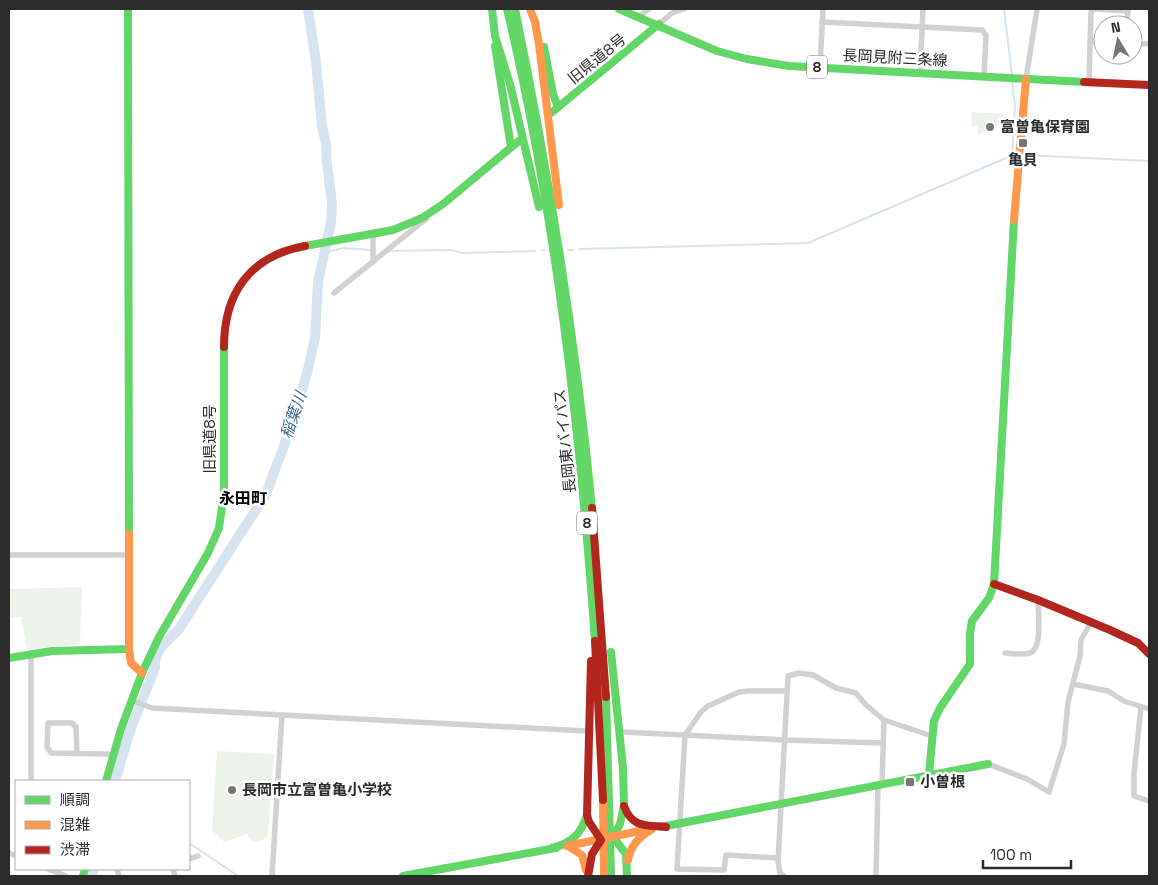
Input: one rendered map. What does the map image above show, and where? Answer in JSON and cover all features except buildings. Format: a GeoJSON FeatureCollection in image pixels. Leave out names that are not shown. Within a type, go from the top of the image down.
{"type":"FeatureCollection","features":[{"type":"Feature","properties":{"kind":"main road"},"geometry":{"type":"LineString","coordinates":[[128,9],[129,649],[131,663],[136,670],[142,673]]}},
{"type":"Feature","properties":{"kind":"main road"},"geometry":{"type":"LineString","coordinates":[[485,9],[510,84],[544,228],[552,248]]}},
{"type":"Feature","properties":{"kind":"main road"},"geometry":{"type":"LineString","coordinates":[[492,9],[496,38],[495,49],[511,147]]}},
{"type":"Feature","properties":{"kind":"main road"},"geometry":{"type":"LineString","coordinates":[[530,9],[537,35],[561,222],[562,257]]}},
{"type":"Feature","properties":{"kind":"main road"},"geometry":{"type":"LineString","coordinates":[[540,9],[537,35],[544,47],[553,94],[558,106]]}},
{"type":"Feature","properties":{"kind":"main road","name":"長岡見附三条線"},"geometry":{"type":"LineString","coordinates":[[619,9],[659,24],[707,47],[741,58],[789,66],[1149,85]]}},
{"type":"Feature","properties":{"kind":"main road","name":"長岡東バイパス"},"geometry":{"type":"LineString","coordinates":[[512,12],[552,248],[569,362],[584,493],[607,798]]}},
{"type":"Feature","properties":{"kind":"main road","name":"長岡東バイパス"},"geometry":{"type":"LineString","coordinates":[[512,12],[532,85],[562,257],[585,423],[594,512],[606,682],[609,876]]}},
{"type":"Feature","properties":{"kind":"main road","name":"旧県道8号"},"geometry":{"type":"LineString","coordinates":[[551,113],[659,24]]}},
{"type":"Feature","properties":{"kind":"main road"},"geometry":{"type":"LineString","coordinates":[[929,774],[934,721],[940,708],[970,664],[972,620],[989,598],[994,584],[1015,196],[1026,79]]}},
{"type":"Feature","properties":{"kind":"main road"},"geometry":{"type":"LineString","coordinates":[[373,233],[410,224],[422,218],[442,205],[520,140]]}},
{"type":"Feature","properties":{"kind":"main road","name":"旧県道8号"},"geometry":{"type":"LineString","coordinates":[[106,780],[131,700],[142,673],[159,637],[208,553],[219,528],[224,484],[224,336],[227,312],[234,295],[249,272],[267,258],[291,249],[373,233]]}},
{"type":"Feature","properties":{"kind":"main road","name":"8"},"geometry":{"type":"LineString","coordinates":[[584,493],[591,679],[587,815]]}},
{"type":"Feature","properties":{"kind":"main road","name":"8"},"geometry":{"type":"LineString","coordinates":[[594,512],[622,768],[624,805],[620,824],[613,837]]}},
{"type":"Feature","properties":{"kind":"main road"},"geometry":{"type":"LineString","coordinates":[[994,584],[1038,600],[1138,643],[1149,654]]}},
{"type":"Feature","properties":{"kind":"main road"},"geometry":{"type":"LineString","coordinates":[[9,658],[71,650],[129,649]]}},
{"type":"Feature","properties":{"kind":"main road"},"geometry":{"type":"LineString","coordinates":[[552,848],[988,764]]}},
{"type":"Feature","properties":{"kind":"main road"},"geometry":{"type":"LineString","coordinates":[[624,805],[630,816],[638,824],[650,827],[666,827]]}},
{"type":"Feature","properties":{"kind":"main road"},"geometry":{"type":"LineString","coordinates":[[587,815],[589,822],[601,840]]}},
{"type":"Feature","properties":{"kind":"main road"},"geometry":{"type":"LineString","coordinates":[[403,876],[565,845],[576,837],[583,828],[587,815]]}},
{"type":"Feature","properties":{"kind":"main road"},"geometry":{"type":"LineString","coordinates":[[627,861],[632,847],[640,837],[652,829]]}},
{"type":"Feature","properties":{"kind":"main road"},"geometry":{"type":"LineString","coordinates":[[613,837],[624,850],[627,861],[627,876]]}},
{"type":"Feature","properties":{"kind":"main road"},"geometry":{"type":"LineString","coordinates":[[587,876],[592,854],[601,840]]}},
{"type":"Feature","properties":{"kind":"main road"},"geometry":{"type":"LineString","coordinates":[[568,846],[584,856],[587,876]]}},
{"type":"Feature","properties":{"kind":"street"},"geometry":{"type":"LineString","coordinates":[[640,16],[649,9]]}},
{"type":"Feature","properties":{"kind":"street"},"geometry":{"type":"LineString","coordinates":[[659,24],[672,13],[684,9]]}},
{"type":"Feature","properties":{"kind":"street"},"geometry":{"type":"LineString","coordinates":[[820,68],[823,9]]}},
{"type":"Feature","properties":{"kind":"street"},"geometry":{"type":"LineString","coordinates":[[920,73],[923,9]]}},
{"type":"Feature","properties":{"kind":"street"},"geometry":{"type":"LineString","coordinates":[[1026,79],[1037,9]]}},
{"type":"Feature","properties":{"kind":"street"},"geometry":{"type":"LineString","coordinates":[[1088,82],[1091,12],[1094,9],[1128,10]]}},
{"type":"Feature","properties":{"kind":"street"},"geometry":{"type":"LineString","coordinates":[[822,22],[982,30],[985,32],[984,76]]}},
{"type":"Feature","properties":{"kind":"street"},"geometry":{"type":"LineString","coordinates":[[334,294],[442,205]]}},
{"type":"Feature","properties":{"kind":"street"},"geometry":{"type":"LineString","coordinates":[[373,233],[373,262]]}},
{"type":"Feature","properties":{"kind":"street"},"geometry":{"type":"LineString","coordinates":[[9,555],[129,555]]}},
{"type":"Feature","properties":{"kind":"street"},"geometry":{"type":"LineString","coordinates":[[1006,653],[1029,653],[1036,648],[1038,639],[1038,600]]}},
{"type":"Feature","properties":{"kind":"street"},"geometry":{"type":"LineString","coordinates":[[988,764],[1027,780],[1049,792],[1064,744],[1068,702],[1080,656],[1081,640],[1091,622]]}},
{"type":"Feature","properties":{"kind":"street"},"geometry":{"type":"LineString","coordinates":[[31,654],[31,780]]}},
{"type":"Feature","properties":{"kind":"street"},"geometry":{"type":"LineString","coordinates":[[784,876],[780,873],[778,858],[788,676],[799,673],[812,675],[836,688],[856,693],[865,704],[884,720],[932,736]]}},
{"type":"Feature","properties":{"kind":"street"},"geometry":{"type":"LineString","coordinates":[[1072,684],[1108,691],[1124,701],[1149,709]]}},
{"type":"Feature","properties":{"kind":"street"},"geometry":{"type":"LineString","coordinates":[[778,858],[726,855],[724,870],[676,869],[685,735],[708,706],[739,692],[787,691]]}},
{"type":"Feature","properties":{"kind":"street"},"geometry":{"type":"LineString","coordinates":[[131,700],[152,708],[586,731]]}},
{"type":"Feature","properties":{"kind":"street"},"geometry":{"type":"LineString","coordinates":[[1141,707],[1134,774],[1134,796],[1149,800]]}},
{"type":"Feature","properties":{"kind":"street"},"geometry":{"type":"LineString","coordinates":[[272,876],[282,715]]}},
{"type":"Feature","properties":{"kind":"street"},"geometry":{"type":"LineString","coordinates":[[876,876],[884,720]]}},
{"type":"Feature","properties":{"kind":"street"},"geometry":{"type":"LineString","coordinates":[[77,753],[76,728],[72,723],[48,723],[49,752],[54,754],[108,754],[113,756]]}},
{"type":"Feature","properties":{"kind":"street"},"geometry":{"type":"LineString","coordinates":[[622,732],[883,743]]}},
{"type":"Feature","properties":{"kind":"street"},"geometry":{"type":"LineString","coordinates":[[190,859],[198,856]]}},
{"type":"Feature","properties":{"kind":"street"},"geometry":{"type":"LineString","coordinates":[[51,870],[66,876]]}},
{"type":"Feature","properties":{"kind":"shaded area"},"geometry":{"type":"Polygon","coordinates":[[[972,112],[1003,114],[1003,123],[978,135],[978,127],[971,126],[972,112]]]}},
{"type":"Feature","properties":{"kind":"shaded area"},"geometry":{"type":"Polygon","coordinates":[[[82,587],[80,644],[27,649],[21,617],[9,618],[9,589],[82,587]]]}},
{"type":"Feature","properties":{"kind":"shaded area"},"geometry":{"type":"Polygon","coordinates":[[[217,751],[274,754],[268,836],[262,840],[254,842],[247,834],[224,842],[212,830],[217,751]]]}},
{"type":"Feature","properties":{"kind":"waterway","name":"稲葉川"},"geometry":{"type":"LineString","coordinates":[[115,780],[130,731],[155,668],[156,656],[162,646],[179,629],[266,494],[292,424],[307,373],[315,338],[318,282],[331,222],[332,204],[308,9]]}},
{"type":"Feature","properties":{"kind":"waterway"},"geometry":{"type":"LineString","coordinates":[[1004,9],[1012,75]]}},
{"type":"Feature","properties":{"kind":"waterway"},"geometry":{"type":"LineString","coordinates":[[1012,80],[1015,107],[1012,155]]}},
{"type":"Feature","properties":{"kind":"waterway"},"geometry":{"type":"LineString","coordinates":[[580,249],[808,243],[1013,155]]}},
{"type":"Feature","properties":{"kind":"waterway"},"geometry":{"type":"LineString","coordinates":[[1024,155],[1149,161]]}},
{"type":"Feature","properties":{"kind":"waterway"},"geometry":{"type":"LineString","coordinates":[[324,253],[343,248],[371,250]]}},
{"type":"Feature","properties":{"kind":"waterway"},"geometry":{"type":"LineString","coordinates":[[388,251],[452,250],[462,253],[535,251]]}},
{"type":"Feature","properties":{"kind":"waterway"},"geometry":{"type":"LineString","coordinates":[[568,250],[573,250]]}},
{"type":"Feature","properties":{"kind":"waterway"},"geometry":{"type":"LineString","coordinates":[[190,844],[238,876]]}},
{"type":"Feature","properties":{"kind":"waterway","name":"稲葉川"},"geometry":{"type":"LineString","coordinates":[[92,876],[94,870]]}},
{"type":"Feature","properties":{"kind":"traffic: fast"},"geometry":{"type":"LineString","coordinates":[[128,9],[129,534]]}},
{"type":"Feature","properties":{"kind":"traffic: fast"},"geometry":{"type":"LineString","coordinates":[[492,9],[495,36],[510,84],[539,207]]}},
{"type":"Feature","properties":{"kind":"traffic: fast"},"geometry":{"type":"LineString","coordinates":[[507,9],[539,165],[564,323],[582,482],[595,641]]}},
{"type":"Feature","properties":{"kind":"traffic: fast"},"geometry":{"type":"LineString","coordinates":[[515,9],[550,195],[570,320],[592,508]]}},
{"type":"Feature","properties":{"kind":"traffic: fast"},"geometry":{"type":"LineString","coordinates":[[619,9],[717,51],[747,59],[789,66],[1084,82]]}},
{"type":"Feature","properties":{"kind":"traffic: fast"},"geometry":{"type":"LineString","coordinates":[[551,113],[659,24]]}},
{"type":"Feature","properties":{"kind":"traffic: fast"},"geometry":{"type":"LineString","coordinates":[[495,46],[511,147]]}},
{"type":"Feature","properties":{"kind":"traffic: fast"},"geometry":{"type":"LineString","coordinates":[[544,47],[553,94],[558,107]]}},
{"type":"Feature","properties":{"kind":"traffic: fast"},"geometry":{"type":"LineString","coordinates":[[305,246],[393,230],[422,218],[443,204],[520,140]]}},
{"type":"Feature","properties":{"kind":"traffic: fast"},"geometry":{"type":"LineString","coordinates":[[929,774],[934,721],[940,708],[970,664],[972,621],[989,598],[994,584],[1014,220]]}},
{"type":"Feature","properties":{"kind":"traffic: fast"},"geometry":{"type":"LineString","coordinates":[[106,780],[121,729],[142,673],[159,637],[208,553],[219,528],[224,493],[224,347]]}},
{"type":"Feature","properties":{"kind":"traffic: fast"},"geometry":{"type":"LineString","coordinates":[[9,658],[52,651],[129,649]]}},
{"type":"Feature","properties":{"kind":"traffic: fast"},"geometry":{"type":"LineString","coordinates":[[611,652],[623,768],[624,805],[620,824],[613,837],[626,854],[627,876]]}},
{"type":"Feature","properties":{"kind":"traffic: fast"},"geometry":{"type":"LineString","coordinates":[[606,697],[611,876]]}},
{"type":"Feature","properties":{"kind":"traffic: fast"},"geometry":{"type":"LineString","coordinates":[[661,827],[988,764]]}},
{"type":"Feature","properties":{"kind":"traffic: fast"},"geometry":{"type":"LineString","coordinates":[[552,848],[575,837],[587,815]]}},
{"type":"Feature","properties":{"kind":"traffic: fast"},"geometry":{"type":"LineString","coordinates":[[403,876],[556,848]]}},
{"type":"Feature","properties":{"kind":"traffic: fast"},"geometry":{"type":"LineString","coordinates":[[83,876],[85,870]]}},
{"type":"Feature","properties":{"kind":"traffic: slow"},"geometry":{"type":"LineString","coordinates":[[530,9],[535,22],[539,44],[559,205]]}},
{"type":"Feature","properties":{"kind":"traffic: slow"},"geometry":{"type":"LineString","coordinates":[[1014,220],[1026,79]]}},
{"type":"Feature","properties":{"kind":"traffic: slow"},"geometry":{"type":"LineString","coordinates":[[129,534],[129,649],[131,663],[142,673]]}},
{"type":"Feature","properties":{"kind":"traffic: slow"},"geometry":{"type":"LineString","coordinates":[[603,800],[604,876]]}},
{"type":"Feature","properties":{"kind":"traffic: slow"},"geometry":{"type":"LineString","coordinates":[[567,846],[649,829]]}},
{"type":"Feature","properties":{"kind":"traffic: slow"},"geometry":{"type":"LineString","coordinates":[[628,860],[636,842],[652,829]]}},
{"type":"Feature","properties":{"kind":"traffic: slow"},"geometry":{"type":"LineString","coordinates":[[568,846],[582,855],[586,870]]}},
{"type":"Feature","properties":{"kind":"traffic: jam"},"geometry":{"type":"LineString","coordinates":[[1084,82],[1149,85]]}},
{"type":"Feature","properties":{"kind":"traffic: jam"},"geometry":{"type":"LineString","coordinates":[[224,347],[225,328],[229,310],[235,294],[244,280],[255,268],[269,258],[305,246]]}},
{"type":"Feature","properties":{"kind":"traffic: jam"},"geometry":{"type":"LineString","coordinates":[[592,508],[606,697]]}},
{"type":"Feature","properties":{"kind":"traffic: jam"},"geometry":{"type":"LineString","coordinates":[[994,584],[1110,630],[1138,643],[1149,654]]}},
{"type":"Feature","properties":{"kind":"traffic: jam"},"geometry":{"type":"LineString","coordinates":[[595,641],[603,800]]}},
{"type":"Feature","properties":{"kind":"traffic: jam"},"geometry":{"type":"LineString","coordinates":[[588,876],[592,854],[601,840],[589,822],[587,815],[591,661]]}},
{"type":"Feature","properties":{"kind":"traffic: jam"},"geometry":{"type":"LineString","coordinates":[[624,806],[627,813],[636,822],[666,827]]}},
{"type":"Feature","properties":{"kind":"place","name":"富曽亀保育園"},"geometry":{"type":"Point","coordinates":[990,127]}},
{"type":"Feature","properties":{"kind":"place","name":"亀貝"},"geometry":{"type":"Point","coordinates":[1023,143]}},
{"type":"Feature","properties":{"kind":"place","name":"小曽根"},"geometry":{"type":"Point","coordinates":[910,782]}},
{"type":"Feature","properties":{"kind":"place","name":"長岡市立富曽亀小学校"},"geometry":{"type":"Point","coordinates":[232,790]}},
{"type":"Feature","properties":{"kind":"district","name":"永田町"},"geometry":{"type":"Point","coordinates":[243,498]}}]}
